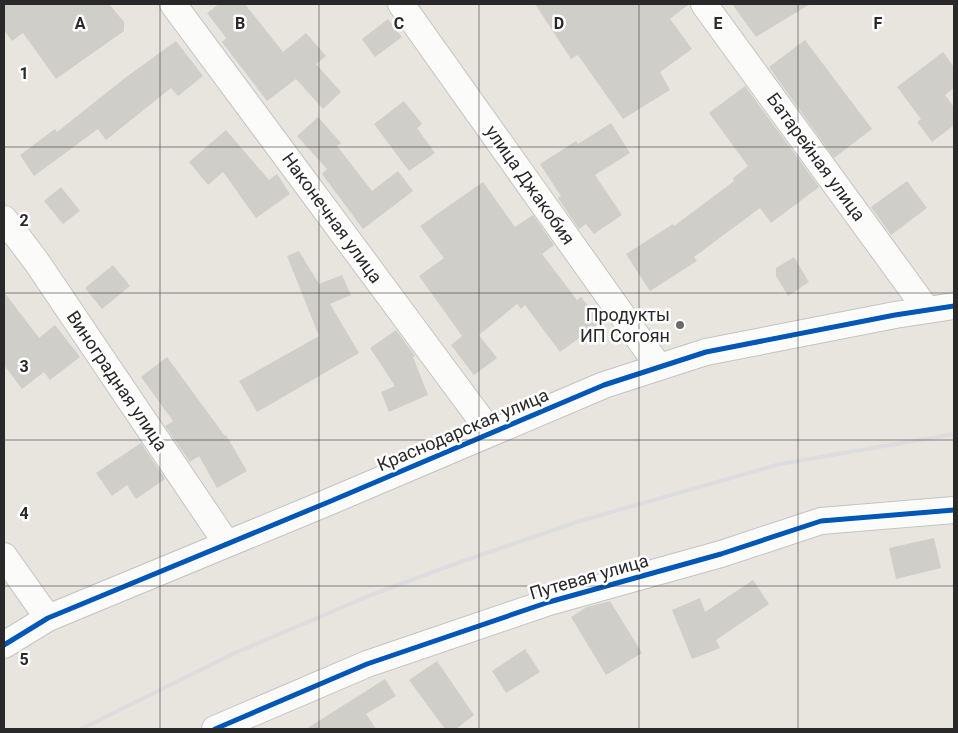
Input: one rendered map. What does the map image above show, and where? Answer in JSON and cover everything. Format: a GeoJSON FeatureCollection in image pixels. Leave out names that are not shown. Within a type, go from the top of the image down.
{"type":"FeatureCollection","features":[{"type":"Feature","properties":{"kind":"street","name":"Наконечная улица"},"geometry":{"type":"LineString","coordinates":[[173,4],[491,433]]}},
{"type":"Feature","properties":{"kind":"street","name":"улица Джакобия"},"geometry":{"type":"LineString","coordinates":[[401,4],[659,367]]}},
{"type":"Feature","properties":{"kind":"street","name":"Батарейная улица"},"geometry":{"type":"LineString","coordinates":[[704,4],[927,310]]}},
{"type":"Feature","properties":{"kind":"street","name":"Виноградная улица"},"geometry":{"type":"LineString","coordinates":[[4,220],[36,261],[227,544]]}},
{"type":"Feature","properties":{"kind":"street","name":"Краснодарская улица"},"geometry":{"type":"LineString","coordinates":[[4,646],[48,618],[604,385],[706,352],[895,315],[954,306]]}},
{"type":"Feature","properties":{"kind":"street","name":"Путевая улица"},"geometry":{"type":"LineString","coordinates":[[216,729],[367,664],[549,602],[721,554],[822,521],[954,510]]}},
{"type":"Feature","properties":{"kind":"street"},"geometry":{"type":"LineString","coordinates":[[4,556],[48,618]]}},
{"type":"Feature","properties":{"kind":"building"},"geometry":{"type":"Polygon","coordinates":[[[4,4],[109,4],[124,22],[124,31],[56,79],[23,33],[12,41],[4,30],[4,4]]]}},
{"type":"Feature","properties":{"kind":"building"},"geometry":{"type":"Polygon","coordinates":[[[219,4],[245,4],[283,52],[306,33],[326,56],[316,64],[341,92],[323,109],[296,79],[267,101],[222,42],[226,38],[207,13],[219,4]]]}},
{"type":"Feature","properties":{"kind":"building"},"geometry":{"type":"Polygon","coordinates":[[[535,4],[689,4],[670,19],[692,49],[660,72],[670,90],[623,119],[578,55],[571,59],[535,4]]]}},
{"type":"Feature","properties":{"kind":"building"},"geometry":{"type":"Polygon","coordinates":[[[732,4],[810,4],[756,37],[732,4]]]}},
{"type":"Feature","properties":{"kind":"building"},"geometry":{"type":"Polygon","coordinates":[[[388,19],[402,37],[375,57],[362,39],[388,19]]]}},
{"type":"Feature","properties":{"kind":"building"},"geometry":{"type":"Polygon","coordinates":[[[805,40],[872,129],[834,158],[769,67],[805,40]]]}},
{"type":"Feature","properties":{"kind":"building"},"geometry":{"type":"Polygon","coordinates":[[[176,41],[203,76],[178,96],[171,88],[106,140],[98,129],[34,176],[20,155],[55,129],[57,132],[125,78],[176,41]]]}},
{"type":"Feature","properties":{"kind":"building"},"geometry":{"type":"Polygon","coordinates":[[[943,52],[954,67],[954,88],[945,95],[954,107],[954,125],[932,142],[917,122],[921,119],[897,87],[943,52]]]}},
{"type":"Feature","properties":{"kind":"building"},"geometry":{"type":"Polygon","coordinates":[[[745,86],[819,187],[771,223],[760,208],[694,257],[697,261],[650,291],[626,254],[673,224],[674,226],[734,181],[733,178],[748,166],[709,113],[745,86]]]}},
{"type":"Feature","properties":{"kind":"building"},"geometry":{"type":"Polygon","coordinates":[[[404,101],[422,124],[417,128],[435,153],[409,171],[374,124],[404,101]]]}},
{"type":"Feature","properties":{"kind":"building"},"geometry":{"type":"Polygon","coordinates":[[[318,117],[341,143],[337,146],[372,191],[398,171],[413,191],[363,229],[322,174],[327,169],[297,136],[318,117]]]}},
{"type":"Feature","properties":{"kind":"building"},"geometry":{"type":"Polygon","coordinates":[[[611,123],[630,153],[595,175],[622,215],[594,234],[586,224],[579,229],[558,198],[561,196],[540,164],[576,141],[578,144],[611,123]]]}},
{"type":"Feature","properties":{"kind":"building"},"geometry":{"type":"Polygon","coordinates":[[[226,130],[269,180],[277,174],[290,194],[256,218],[223,172],[208,185],[189,162],[226,130]]]}},
{"type":"Feature","properties":{"kind":"building"},"geometry":{"type":"Polygon","coordinates":[[[907,181],[927,208],[891,235],[871,207],[907,181]]]}},
{"type":"Feature","properties":{"kind":"building"},"geometry":{"type":"Polygon","coordinates":[[[483,182],[515,227],[533,215],[554,245],[542,254],[577,300],[581,297],[601,322],[560,352],[525,305],[521,309],[517,304],[479,335],[497,358],[474,375],[451,345],[462,336],[419,276],[444,258],[420,226],[483,182]]]}},
{"type":"Feature","properties":{"kind":"building"},"geometry":{"type":"Polygon","coordinates":[[[61,187],[80,211],[63,224],[44,201],[61,187]]]}},
{"type":"Feature","properties":{"kind":"building"},"geometry":{"type":"Polygon","coordinates":[[[299,251],[319,284],[342,275],[351,295],[330,304],[359,353],[257,412],[239,381],[319,336],[287,256],[299,251]]]}},
{"type":"Feature","properties":{"kind":"building"},"geometry":{"type":"Polygon","coordinates":[[[794,257],[809,282],[788,296],[776,276],[776,268],[794,257]]]}},
{"type":"Feature","properties":{"kind":"building"},"geometry":{"type":"Polygon","coordinates":[[[113,265],[130,286],[102,309],[85,288],[113,265]]]}},
{"type":"Feature","properties":{"kind":"building"},"geometry":{"type":"Polygon","coordinates":[[[4,292],[39,338],[55,325],[80,357],[50,380],[44,372],[22,389],[4,365],[4,292]]]}},
{"type":"Feature","properties":{"kind":"building"},"geometry":{"type":"Polygon","coordinates":[[[396,330],[415,356],[413,357],[428,395],[389,412],[381,392],[395,386],[370,348],[396,330]]]}},
{"type":"Feature","properties":{"kind":"building"},"geometry":{"type":"Polygon","coordinates":[[[167,357],[226,435],[247,471],[217,488],[199,456],[190,462],[165,426],[173,421],[141,377],[167,357]]]}},
{"type":"Feature","properties":{"kind":"building"},"geometry":{"type":"Polygon","coordinates":[[[141,443],[165,479],[136,499],[127,485],[112,496],[96,473],[141,443]]]}},
{"type":"Feature","properties":{"kind":"building"},"geometry":{"type":"Polygon","coordinates":[[[934,538],[941,568],[896,579],[889,548],[934,538]]]}},
{"type":"Feature","properties":{"kind":"building"},"geometry":{"type":"Polygon","coordinates":[[[753,580],[769,604],[716,640],[720,648],[692,659],[672,610],[700,598],[705,612],[753,580]]]}},
{"type":"Feature","properties":{"kind":"building"},"geometry":{"type":"Polygon","coordinates":[[[610,601],[642,653],[606,675],[571,617],[587,607],[610,601]]]}},
{"type":"Feature","properties":{"kind":"building"},"geometry":{"type":"Polygon","coordinates":[[[525,649],[540,672],[506,693],[492,671],[525,649]]]}},
{"type":"Feature","properties":{"kind":"building"},"geometry":{"type":"Polygon","coordinates":[[[437,661],[474,715],[456,729],[445,729],[409,680],[437,661]]]}},
{"type":"Feature","properties":{"kind":"building"},"geometry":{"type":"Polygon","coordinates":[[[385,679],[396,696],[366,714],[376,729],[306,729],[385,679]]]}},
{"type":"Feature","properties":{"kind":"railway"},"geometry":{"type":"LineString","coordinates":[[81,729],[235,653],[371,595],[580,521],[780,464],[954,434]]}},
{"type":"Feature","properties":{"kind":"cycle path"},"geometry":{"type":"LineString","coordinates":[[4,645],[48,618],[604,385],[706,352],[895,315],[954,306]]}},
{"type":"Feature","properties":{"kind":"cycle path"},"geometry":{"type":"LineString","coordinates":[[215,729],[367,664],[549,602],[721,554],[821,521],[954,510]]}},
{"type":"Feature","properties":{"kind":"place","name":"Продукты ИП Согоян"},"geometry":{"type":"Point","coordinates":[680,325]}}]}
